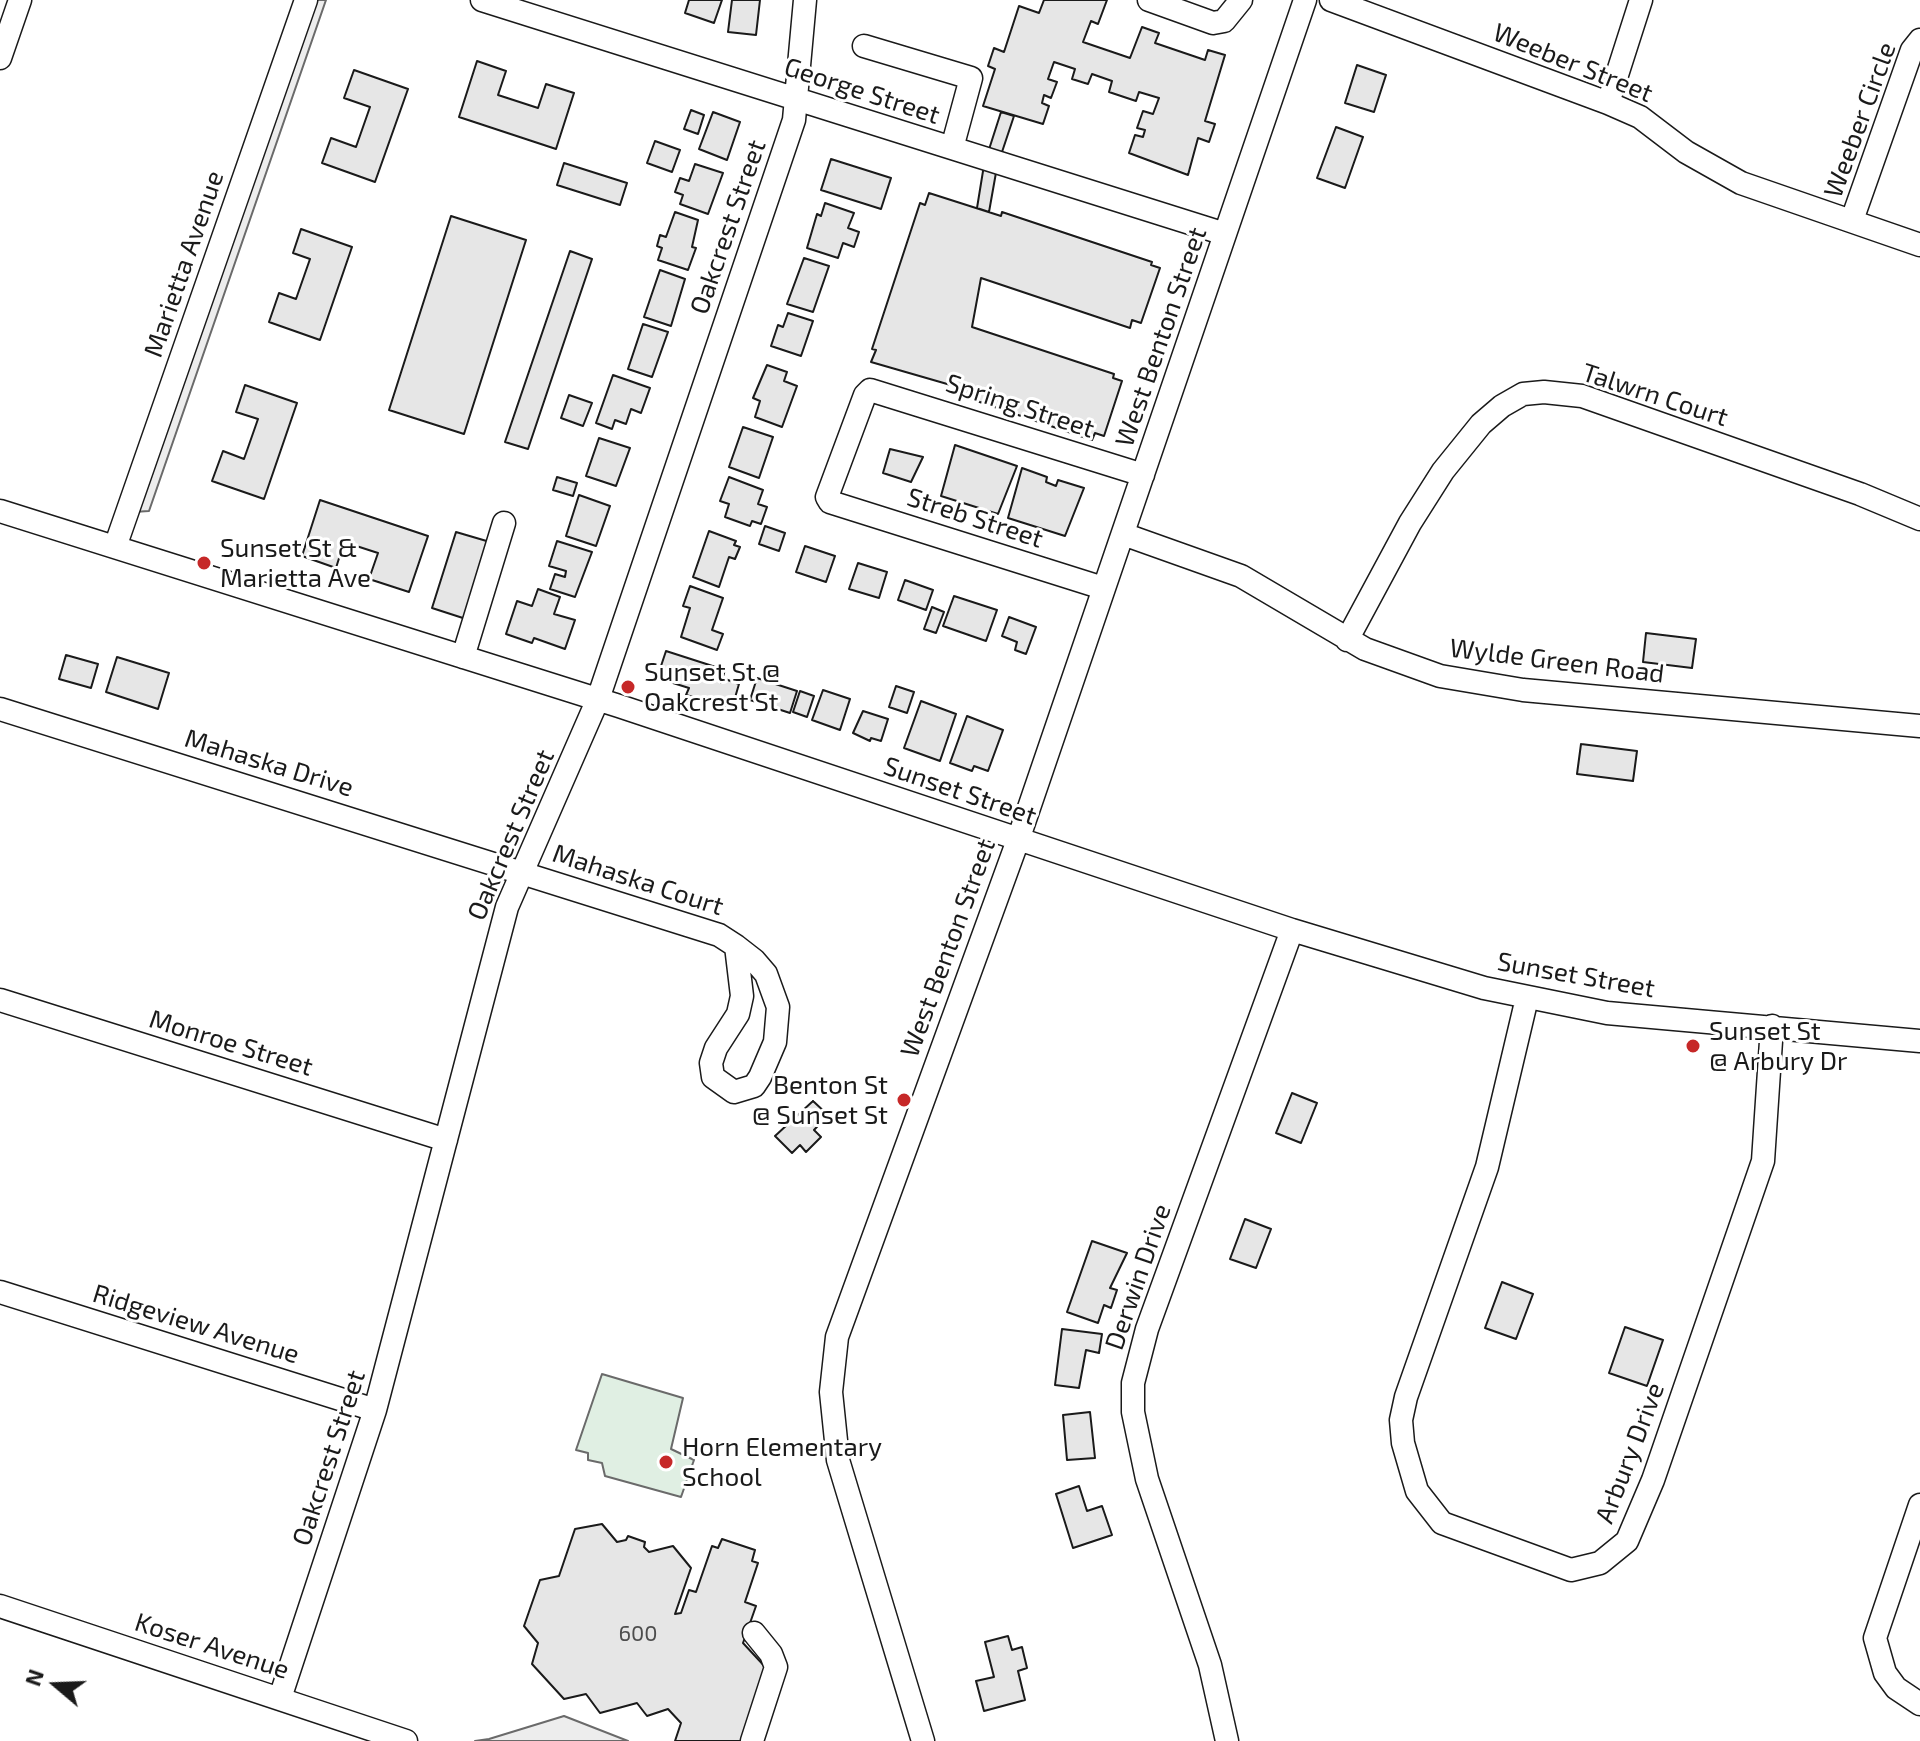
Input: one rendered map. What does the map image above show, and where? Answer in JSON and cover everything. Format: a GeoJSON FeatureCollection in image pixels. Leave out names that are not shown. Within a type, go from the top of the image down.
{"type":"FeatureCollection","features":[{"type":"Feature","properties":{"kind":"street"},"geometry":{"type":"LineString","coordinates":[[0,58],[20,0]]}},
{"type":"Feature","properties":{"kind":"street","name":"Marietta Avenue"},"geometry":{"type":"LineString","coordinates":[[115,547],[306,0]]}},
{"type":"Feature","properties":{"kind":"street","name":"George Street"},"geometry":{"type":"LineString","coordinates":[[482,0],[1225,234]]}},
{"type":"Feature","properties":{"kind":"street","name":"Oakcrest Street"},"geometry":{"type":"LineString","coordinates":[[280,1698],[375,1410],[496,943],[521,871],[598,699],[794,120],[805,0]]}},
{"type":"Feature","properties":{"kind":"street"},"geometry":{"type":"LineString","coordinates":[[1149,0],[1213,23],[1224,21],[1241,0]]}},
{"type":"Feature","properties":{"kind":"street","name":"West Benton Street"},"geometry":{"type":"LineString","coordinates":[[923,1741],[838,1460],[832,1423],[833,1364],[837,1337],[1018,840],[1305,0]]}},
{"type":"Feature","properties":{"kind":"street","name":"Weeber Street"},"geometry":{"type":"LineString","coordinates":[[1331,0],[1640,117],[1686,152],[1741,183],[1920,245]]}},
{"type":"Feature","properties":{"kind":"street"},"geometry":{"type":"LineString","coordinates":[[1608,103],[1641,0]]}},
{"type":"Feature","properties":{"kind":"street","name":"Weeber Circle"},"geometry":{"type":"LineString","coordinates":[[1852,220],[1912,50],[1920,40]]}},
{"type":"Feature","properties":{"kind":"street"},"geometry":{"type":"LineString","coordinates":[[864,46],[971,78],[952,148]]}},
{"type":"Feature","properties":{"kind":"street","name":"Spring Street"},"geometry":{"type":"LineString","coordinates":[[830,502],[827,497],[865,395],[870,390],[1143,475]]}},
{"type":"Feature","properties":{"kind":"street","name":"Talwrn Court"},"geometry":{"type":"LineString","coordinates":[[1347,640],[1410,523],[1443,471],[1481,424],[1502,406],[1523,394],[1544,392],[1582,396],[1860,494],[1920,519]]}},
{"type":"Feature","properties":{"kind":"street","name":"Streb Street"},"geometry":{"type":"LineString","coordinates":[[830,502],[1103,588]]}},
{"type":"Feature","properties":{"kind":"street","name":"Sunset Street"},"geometry":{"type":"LineString","coordinates":[[0,511],[598,699],[1292,930],[1527,998],[1607,1013],[1920,1041]]}},
{"type":"Feature","properties":{"kind":"street"},"geometry":{"type":"LineString","coordinates":[[463,657],[504,523]]}},
{"type":"Feature","properties":{"kind":"street","name":"Wylde Green Road"},"geometry":{"type":"LineString","coordinates":[[1123,534],[1241,576],[1347,640],[1392,660],[1475,685],[1920,726]]}},
{"type":"Feature","properties":{"kind":"street","name":"Mahaska Drive"},"geometry":{"type":"LineString","coordinates":[[0,709],[521,871]]}},
{"type":"Feature","properties":{"kind":"street","name":"Mahaska Court"},"geometry":{"type":"LineString","coordinates":[[521,871],[698,927],[736,946],[766,974],[778,1007],[778,1025],[769,1060],[754,1086],[734,1092],[713,1077],[711,1063],[716,1048],[738,1014],[742,996],[736,946]]}},
{"type":"Feature","properties":{"kind":"street","name":"Derwin Drive"},"geometry":{"type":"LineString","coordinates":[[1227,1741],[1210,1665],[1147,1479],[1133,1412],[1133,1383],[1147,1329],[1292,930]]}},
{"type":"Feature","properties":{"kind":"street","name":"Arbury Drive"},"geometry":{"type":"LineString","coordinates":[[1527,998],[1487,1167],[1406,1397],[1401,1420],[1403,1443],[1417,1491],[1442,1523],[1571,1570],[1600,1563],[1627,1541],[1653,1480],[1763,1161],[1772,1026]]}},
{"type":"Feature","properties":{"kind":"street","name":"Monroe Street"},"geometry":{"type":"LineString","coordinates":[[0,1000],[446,1140]]}},
{"type":"Feature","properties":{"kind":"street","name":"Ridgeview Avenue"},"geometry":{"type":"LineString","coordinates":[[0,1292],[375,1410]]}},
{"type":"Feature","properties":{"kind":"street"},"geometry":{"type":"LineString","coordinates":[[1920,1505],[1875,1638],[1885,1673],[1896,1688],[1920,1704]]}},
{"type":"Feature","properties":{"kind":"street","name":"Koser Avenue"},"geometry":{"type":"LineString","coordinates":[[0,1606],[406,1741]]}},
{"type":"Feature","properties":{"kind":"street"},"geometry":{"type":"LineString","coordinates":[[752,1741],[776,1667],[771,1654],[754,1633]]}},
{"type":"Feature","properties":{"kind":"green space"},"geometry":{"type":"Polygon","coordinates":[[[602,1374],[683,1398],[671,1449],[694,1460],[681,1497],[605,1476],[602,1463],[588,1460],[588,1453],[576,1450],[602,1374]]]}},
{"type":"Feature","properties":{"kind":"shaded area"},"geometry":{"type":"Polygon","coordinates":[[[314,0],[326,0],[149,511],[133,512],[314,0]]]}},
{"type":"Feature","properties":{"kind":"shaded area"},"geometry":{"type":"Polygon","coordinates":[[[564,1716],[628,1741],[475,1741],[489,1739],[564,1716]]]}},
{"type":"Feature","properties":{"kind":"building"},"geometry":{"type":"Polygon","coordinates":[[[689,0],[722,0],[714,23],[685,13],[689,0]]]}},
{"type":"Feature","properties":{"kind":"building"},"geometry":{"type":"Polygon","coordinates":[[[732,0],[760,0],[756,35],[728,32],[732,0]]]}},
{"type":"Feature","properties":{"kind":"building"},"geometry":{"type":"Polygon","coordinates":[[[1044,0],[1107,0],[1098,24],[1091,21],[1083,42],[1130,58],[1142,27],[1159,33],[1155,43],[1205,60],[1208,50],[1225,55],[1205,121],[1215,124],[1209,142],[1198,138],[1188,175],[1129,153],[1135,135],[1143,137],[1145,130],[1137,128],[1143,111],[1153,114],[1159,98],[1139,92],[1136,101],[1109,92],[1112,81],[1092,74],[1088,84],[1072,79],[1075,69],[1054,62],[1048,79],[1057,82],[1051,98],[1044,95],[1042,103],[1049,106],[1043,124],[983,106],[995,69],[988,66],[994,48],[1004,52],[1019,6],[1039,13],[1044,0]]]}},
{"type":"Feature","properties":{"kind":"building"},"geometry":{"type":"Polygon","coordinates":[[[477,61],[506,71],[498,95],[538,108],[546,84],[574,93],[556,149],[459,117],[477,61]]]}},
{"type":"Feature","properties":{"kind":"building"},"geometry":{"type":"Polygon","coordinates":[[[1357,65],[1386,75],[1374,112],[1345,103],[1357,65]]]}},
{"type":"Feature","properties":{"kind":"building"},"geometry":{"type":"Polygon","coordinates":[[[354,70],[408,89],[375,182],[322,163],[331,138],[356,147],[370,107],[344,98],[354,70]]]}},
{"type":"Feature","properties":{"kind":"building"},"geometry":{"type":"Polygon","coordinates":[[[691,110],[704,115],[698,134],[684,129],[691,110]]]}},
{"type":"Feature","properties":{"kind":"building"},"geometry":{"type":"Polygon","coordinates":[[[713,112],[740,122],[727,160],[699,149],[713,112]]]}},
{"type":"Feature","properties":{"kind":"building"},"geometry":{"type":"Polygon","coordinates":[[[1001,112],[1014,116],[997,167],[989,212],[977,208],[984,165],[1001,112]]]}},
{"type":"Feature","properties":{"kind":"building"},"geometry":{"type":"Polygon","coordinates":[[[1336,127],[1363,137],[1345,188],[1317,178],[1336,127]]]}},
{"type":"Feature","properties":{"kind":"building"},"geometry":{"type":"Polygon","coordinates":[[[655,141],[680,150],[672,172],[647,163],[655,141]]]}},
{"type":"Feature","properties":{"kind":"building"},"geometry":{"type":"Polygon","coordinates":[[[831,159],[891,178],[881,209],[821,190],[831,159]]]}},
{"type":"Feature","properties":{"kind":"building"},"geometry":{"type":"Polygon","coordinates":[[[564,163],[627,183],[620,205],[557,185],[564,163]]]}},
{"type":"Feature","properties":{"kind":"building"},"geometry":{"type":"Polygon","coordinates":[[[695,164],[723,173],[708,214],[680,204],[683,195],[675,192],[680,178],[689,181],[695,164]]]}},
{"type":"Feature","properties":{"kind":"building"},"geometry":{"type":"Polygon","coordinates":[[[929,193],[1001,216],[1002,212],[1152,262],[1151,265],[1160,268],[1141,323],[1132,320],[1130,328],[981,278],[972,327],[1114,374],[1113,378],[1122,381],[1104,436],[1095,433],[1092,440],[959,395],[961,388],[871,362],[876,350],[872,349],[920,203],[925,205],[929,193]]]}},
{"type":"Feature","properties":{"kind":"building"},"geometry":{"type":"Polygon","coordinates":[[[825,203],[854,213],[848,228],[859,232],[854,247],[843,243],[838,258],[807,248],[817,214],[821,216],[825,203]]]}},
{"type":"Feature","properties":{"kind":"building"},"geometry":{"type":"Polygon","coordinates":[[[675,212],[698,220],[692,247],[696,248],[688,270],[658,260],[662,248],[657,246],[660,235],[666,237],[675,212]]]}},
{"type":"Feature","properties":{"kind":"building"},"geometry":{"type":"Polygon","coordinates":[[[451,216],[526,240],[464,434],[389,410],[451,216]]]}},
{"type":"Feature","properties":{"kind":"building"},"geometry":{"type":"Polygon","coordinates":[[[301,229],[352,247],[320,340],[269,322],[279,293],[296,299],[310,259],[293,253],[301,229]]]}},
{"type":"Feature","properties":{"kind":"building"},"geometry":{"type":"Polygon","coordinates":[[[570,251],[592,259],[528,449],[505,442],[570,251]]]}},
{"type":"Feature","properties":{"kind":"building"},"geometry":{"type":"Polygon","coordinates":[[[804,258],[829,266],[813,312],[787,304],[804,258]]]}},
{"type":"Feature","properties":{"kind":"building"},"geometry":{"type":"Polygon","coordinates":[[[660,270],[685,279],[671,326],[644,317],[660,270]]]}},
{"type":"Feature","properties":{"kind":"building"},"geometry":{"type":"Polygon","coordinates":[[[788,313],[813,321],[801,356],[771,346],[778,325],[783,327],[788,313]]]}},
{"type":"Feature","properties":{"kind":"building"},"geometry":{"type":"Polygon","coordinates":[[[643,324],[668,332],[652,377],[628,369],[643,324]]]}},
{"type":"Feature","properties":{"kind":"building"},"geometry":{"type":"Polygon","coordinates":[[[767,365],[787,372],[784,381],[797,386],[782,427],[755,417],[760,401],[753,398],[767,365]]]}},
{"type":"Feature","properties":{"kind":"building"},"geometry":{"type":"Polygon","coordinates":[[[613,375],[650,388],[641,413],[631,409],[626,424],[615,420],[612,429],[596,423],[613,375]]]}},
{"type":"Feature","properties":{"kind":"building"},"geometry":{"type":"Polygon","coordinates":[[[245,385],[297,403],[264,499],[212,481],[223,451],[244,459],[258,419],[236,412],[245,385]]]}},
{"type":"Feature","properties":{"kind":"building"},"geometry":{"type":"Polygon","coordinates":[[[569,395],[592,403],[583,426],[561,418],[569,395]]]}},
{"type":"Feature","properties":{"kind":"building"},"geometry":{"type":"Polygon","coordinates":[[[743,427],[773,437],[759,478],[729,467],[743,427]]]}},
{"type":"Feature","properties":{"kind":"building"},"geometry":{"type":"Polygon","coordinates":[[[599,438],[630,448],[616,486],[586,476],[599,438]]]}},
{"type":"Feature","properties":{"kind":"building"},"geometry":{"type":"Polygon","coordinates":[[[955,445],[1017,466],[998,514],[941,496],[955,445]]]}},
{"type":"Feature","properties":{"kind":"building"},"geometry":{"type":"Polygon","coordinates":[[[890,449],[923,457],[911,482],[883,473],[890,449]]]}},
{"type":"Feature","properties":{"kind":"building"},"geometry":{"type":"Polygon","coordinates":[[[1022,468],[1047,477],[1046,482],[1056,486],[1058,480],[1084,488],[1065,536],[1008,518],[1022,468]]]}},
{"type":"Feature","properties":{"kind":"building"},"geometry":{"type":"Polygon","coordinates":[[[557,477],[577,483],[573,496],[553,490],[557,477]]]}},
{"type":"Feature","properties":{"kind":"building"},"geometry":{"type":"Polygon","coordinates":[[[729,477],[763,490],[758,504],[767,507],[761,524],[752,521],[750,526],[725,517],[729,504],[720,501],[729,477]]]}},
{"type":"Feature","properties":{"kind":"building"},"geometry":{"type":"Polygon","coordinates":[[[579,495],[610,506],[596,546],[566,536],[579,495]]]}},
{"type":"Feature","properties":{"kind":"building"},"geometry":{"type":"Polygon","coordinates":[[[320,500],[428,536],[409,592],[369,579],[378,553],[344,542],[336,568],[302,556],[320,500]]]}},
{"type":"Feature","properties":{"kind":"building"},"geometry":{"type":"Polygon","coordinates":[[[765,526],[785,533],[779,551],[759,544],[765,526]]]}},
{"type":"Feature","properties":{"kind":"building"},"geometry":{"type":"Polygon","coordinates":[[[709,531],[736,541],[734,545],[740,547],[735,559],[729,557],[719,587],[693,577],[709,531]]]}},
{"type":"Feature","properties":{"kind":"building"},"geometry":{"type":"Polygon","coordinates":[[[456,532],[490,542],[466,619],[432,608],[456,532]]]}},
{"type":"Feature","properties":{"kind":"building"},"geometry":{"type":"Polygon","coordinates":[[[557,541],[592,552],[575,597],[550,589],[555,574],[565,577],[566,571],[549,566],[557,541]]]}},
{"type":"Feature","properties":{"kind":"building"},"geometry":{"type":"Polygon","coordinates":[[[805,546],[835,556],[826,582],[796,572],[805,546]]]}},
{"type":"Feature","properties":{"kind":"building"},"geometry":{"type":"Polygon","coordinates":[[[858,563],[887,572],[879,598],[849,589],[858,563]]]}},
{"type":"Feature","properties":{"kind":"building"},"geometry":{"type":"Polygon","coordinates":[[[905,580],[933,590],[926,610],[898,600],[905,580]]]}},
{"type":"Feature","properties":{"kind":"building"},"geometry":{"type":"Polygon","coordinates":[[[690,586],[723,598],[712,630],[723,634],[717,650],[681,637],[690,608],[683,606],[690,586]]]}},
{"type":"Feature","properties":{"kind":"building"},"geometry":{"type":"Polygon","coordinates":[[[538,589],[560,597],[554,614],[575,620],[565,649],[534,638],[532,643],[506,634],[517,601],[532,606],[538,589]]]}},
{"type":"Feature","properties":{"kind":"building"},"geometry":{"type":"Polygon","coordinates":[[[954,596],[997,610],[986,641],[943,626],[954,596]]]}},
{"type":"Feature","properties":{"kind":"building"},"geometry":{"type":"Polygon","coordinates":[[[932,607],[944,612],[936,633],[924,629],[932,607]]]}},
{"type":"Feature","properties":{"kind":"building"},"geometry":{"type":"Polygon","coordinates":[[[1009,617],[1036,627],[1026,654],[1015,650],[1017,642],[1002,636],[1009,617]]]}},
{"type":"Feature","properties":{"kind":"building"},"geometry":{"type":"Polygon","coordinates":[[[1646,633],[1696,639],[1692,668],[1643,662],[1646,633]]]}},
{"type":"Feature","properties":{"kind":"building"},"geometry":{"type":"Polygon","coordinates":[[[666,651],[725,670],[721,683],[725,679],[739,684],[732,708],[686,695],[689,688],[657,678],[666,651]]]}},
{"type":"Feature","properties":{"kind":"building"},"geometry":{"type":"Polygon","coordinates":[[[66,655],[98,664],[91,688],[59,679],[66,655]]]}},
{"type":"Feature","properties":{"kind":"building"},"geometry":{"type":"Polygon","coordinates":[[[117,657],[169,673],[158,709],[106,692],[117,657]]]}},
{"type":"Feature","properties":{"kind":"building"},"geometry":{"type":"Polygon","coordinates":[[[757,678],[797,691],[790,713],[750,700],[757,678]]]}},
{"type":"Feature","properties":{"kind":"building"},"geometry":{"type":"Polygon","coordinates":[[[896,686],[914,692],[907,713],[889,707],[896,686]]]}},
{"type":"Feature","properties":{"kind":"building"},"geometry":{"type":"Polygon","coordinates":[[[823,690],[850,699],[840,730],[812,720],[823,690]]]}},
{"type":"Feature","properties":{"kind":"building"},"geometry":{"type":"Polygon","coordinates":[[[800,691],[814,696],[807,717],[793,712],[800,691]]]}},
{"type":"Feature","properties":{"kind":"building"},"geometry":{"type":"Polygon","coordinates":[[[921,701],[956,714],[940,761],[904,748],[921,701]]]}},
{"type":"Feature","properties":{"kind":"building"},"geometry":{"type":"Polygon","coordinates":[[[863,711],[888,719],[881,741],[871,738],[870,741],[853,733],[863,711]]]}},
{"type":"Feature","properties":{"kind":"building"},"geometry":{"type":"Polygon","coordinates":[[[967,716],[1003,730],[988,771],[974,766],[972,771],[950,763],[967,716]]]}},
{"type":"Feature","properties":{"kind":"building"},"geometry":{"type":"Polygon","coordinates":[[[1581,744],[1637,751],[1633,781],[1577,774],[1581,744]]]}},
{"type":"Feature","properties":{"kind":"building"},"geometry":{"type":"Polygon","coordinates":[[[1292,1093],[1317,1103],[1301,1143],[1276,1133],[1292,1093]]]}},
{"type":"Feature","properties":{"kind":"building"},"geometry":{"type":"Polygon","coordinates":[[[813,1101],[828,1115],[814,1130],[821,1137],[806,1152],[800,1145],[792,1153],[775,1136],[813,1101]]]}},
{"type":"Feature","properties":{"kind":"building"},"geometry":{"type":"Polygon","coordinates":[[[1245,1219],[1271,1229],[1256,1268],[1230,1259],[1245,1219]]]}},
{"type":"Feature","properties":{"kind":"building"},"geometry":{"type":"Polygon","coordinates":[[[1092,1241],[1127,1253],[1110,1288],[1117,1290],[1111,1308],[1104,1305],[1098,1323],[1067,1312],[1092,1241]]]}},
{"type":"Feature","properties":{"kind":"building"},"geometry":{"type":"Polygon","coordinates":[[[1502,1282],[1533,1294],[1516,1339],[1485,1328],[1502,1282]]]}},
{"type":"Feature","properties":{"kind":"building"},"geometry":{"type":"Polygon","coordinates":[[[1625,1327],[1663,1340],[1647,1386],[1609,1373],[1625,1327]]]}},
{"type":"Feature","properties":{"kind":"building"},"geometry":{"type":"Polygon","coordinates":[[[1062,1329],[1102,1334],[1099,1353],[1086,1350],[1079,1388],[1055,1385],[1062,1329]]]}},
{"type":"Feature","properties":{"kind":"building"},"geometry":{"type":"Polygon","coordinates":[[[1090,1412],[1095,1458],[1067,1460],[1063,1415],[1090,1412]]]}},
{"type":"Feature","properties":{"kind":"building"},"geometry":{"type":"Polygon","coordinates":[[[1079,1486],[1087,1511],[1102,1506],[1112,1535],[1073,1548],[1056,1494],[1079,1486]]]}},
{"type":"Feature","properties":{"kind":"building","name":"Horn Elementary School"},"geometry":{"type":"Polygon","coordinates":[[[602,1524],[617,1542],[626,1540],[628,1536],[645,1542],[644,1547],[649,1552],[673,1546],[691,1568],[675,1614],[681,1613],[689,1590],[696,1592],[712,1546],[718,1548],[722,1539],[755,1550],[752,1561],[758,1563],[745,1602],[756,1606],[743,1643],[768,1670],[744,1741],[675,1741],[681,1723],[668,1709],[647,1716],[637,1703],[600,1713],[586,1694],[564,1699],[532,1664],[538,1643],[524,1626],[540,1580],[559,1576],[575,1529],[602,1524]]]}},
{"type":"Feature","properties":{"kind":"building"},"geometry":{"type":"Polygon","coordinates":[[[1008,1636],[1012,1650],[1022,1647],[1027,1668],[1018,1671],[1025,1700],[984,1711],[976,1681],[994,1677],[985,1642],[1008,1636]]]}},
{"type":"Feature","properties":{"kind":"place","name":"Sunset St & Marietta Ave"},"geometry":{"type":"Point","coordinates":[204,563]}},
{"type":"Feature","properties":{"kind":"place","name":"Sunset St @ Oakcrest St"},"geometry":{"type":"Point","coordinates":[628,687]}},
{"type":"Feature","properties":{"kind":"place","name":"Sunset St @ Arbury Dr"},"geometry":{"type":"Point","coordinates":[1693,1046]}},
{"type":"Feature","properties":{"kind":"place","name":"Benton St @ Sunset St"},"geometry":{"type":"Point","coordinates":[904,1100]}},
{"type":"Feature","properties":{"kind":"place","name":"Horn Elementary School"},"geometry":{"type":"Point","coordinates":[666,1462]}}]}
